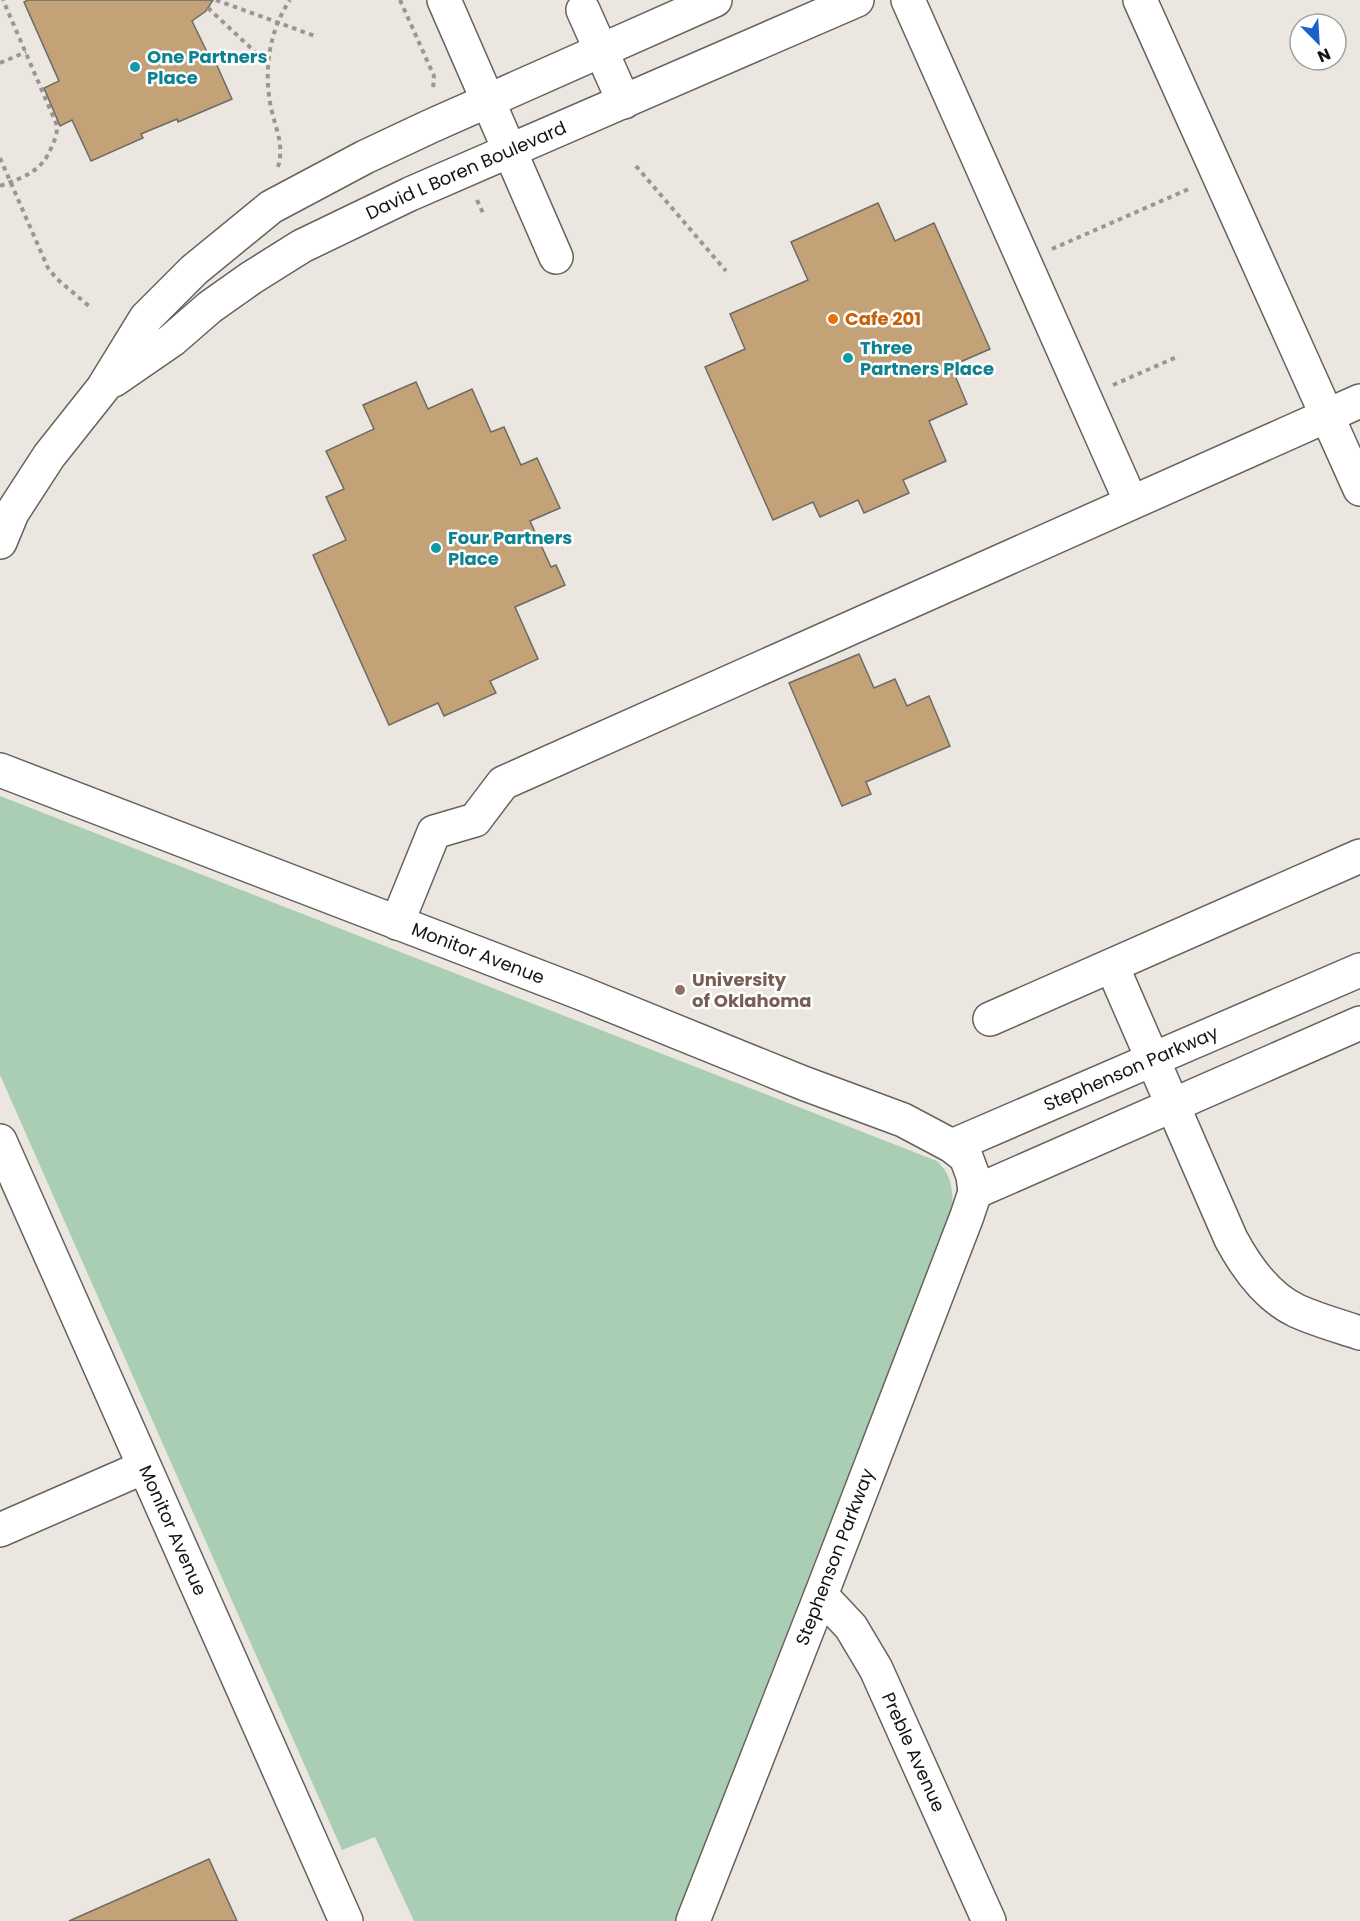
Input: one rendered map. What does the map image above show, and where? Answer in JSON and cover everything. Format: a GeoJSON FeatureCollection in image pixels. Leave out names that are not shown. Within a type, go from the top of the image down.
{"type":"FeatureCollection","features":[{"type":"Feature","properties":{"kind":"street"},"geometry":{"type":"LineString","coordinates":[[444,0],[556,257]]}},
{"type":"Feature","properties":{"kind":"street","name":"David L Boren Boulevard"},"geometry":{"type":"LineString","coordinates":[[0,542],[12,513],[50,456],[103,388],[146,318],[194,270],[271,207],[365,157],[715,0]]}},
{"type":"Feature","properties":{"kind":"street","name":"David L Boren Boulevard"},"geometry":{"type":"LineString","coordinates":[[103,388],[172,340],[251,278],[302,246],[509,151],[857,0]]}},
{"type":"Feature","properties":{"kind":"street"},"geometry":{"type":"LineString","coordinates":[[908,0],[1131,502]]}},
{"type":"Feature","properties":{"kind":"street"},"geometry":{"type":"LineString","coordinates":[[1140,0],[1360,489]]}},
{"type":"Feature","properties":{"kind":"street"},"geometry":{"type":"LineString","coordinates":[[583,10],[624,102]]}},
{"type":"Feature","properties":{"kind":"street"},"geometry":{"type":"LineString","coordinates":[[321,181],[342,226]]}},
{"type":"Feature","properties":{"kind":"street"},"geometry":{"type":"LineString","coordinates":[[397,923],[434,832],[475,820],[503,783],[1360,401]]}},
{"type":"Feature","properties":{"kind":"street","name":"Monitor Avenue"},"geometry":{"type":"LineString","coordinates":[[0,770],[581,993],[783,1076],[903,1120],[952,1146]]}},
{"type":"Feature","properties":{"kind":"street"},"geometry":{"type":"LineString","coordinates":[[990,1020],[1360,856]]}},
{"type":"Feature","properties":{"kind":"street"},"geometry":{"type":"LineString","coordinates":[[1112,966],[1231,1239],[1252,1274],[1285,1304],[1297,1311],[1360,1333]]}},
{"type":"Feature","properties":{"kind":"street","name":"Stephenson Parkway"},"geometry":{"type":"LineString","coordinates":[[952,1146],[1360,970]]}},
{"type":"Feature","properties":{"kind":"street"},"geometry":{"type":"LineString","coordinates":[[952,1146],[966,1157],[973,1176],[975,1192],[1360,1023]]}},
{"type":"Feature","properties":{"kind":"street","name":"Monitor Avenue"},"geometry":{"type":"LineString","coordinates":[[0,1141],[346,1921]]}},
{"type":"Feature","properties":{"kind":"street","name":"Stephenson Parkway"},"geometry":{"type":"LineString","coordinates":[[693,1921],[975,1192]]}},
{"type":"Feature","properties":{"kind":"street"},"geometry":{"type":"LineString","coordinates":[[0,1530],[144,1467]]}},
{"type":"Feature","properties":{"kind":"street","name":"Preble Avenue"},"geometry":{"type":"LineString","coordinates":[[821,1595],[851,1626],[876,1668],[989,1921]]}},
{"type":"Feature","properties":{"kind":"path"},"geometry":{"type":"LineString","coordinates":[[0,186],[34,172],[43,164],[58,133],[56,123],[3,0]]}},
{"type":"Feature","properties":{"kind":"path"},"geometry":{"type":"LineString","coordinates":[[216,0],[315,36]]}},
{"type":"Feature","properties":{"kind":"path"},"geometry":{"type":"LineString","coordinates":[[276,171],[281,155],[281,144],[270,100],[268,64],[277,22],[290,0]]}},
{"type":"Feature","properties":{"kind":"path"},"geometry":{"type":"LineString","coordinates":[[400,0],[434,76],[435,87]]}},
{"type":"Feature","properties":{"kind":"path"},"geometry":{"type":"LineString","coordinates":[[208,8],[268,64]]}},
{"type":"Feature","properties":{"kind":"path"},"geometry":{"type":"LineString","coordinates":[[0,63],[26,52]]}},
{"type":"Feature","properties":{"kind":"path"},"geometry":{"type":"LineString","coordinates":[[0,158],[48,268],[57,279],[89,306]]}},
{"type":"Feature","properties":{"kind":"path"},"geometry":{"type":"LineString","coordinates":[[636,166],[726,271]]}},
{"type":"Feature","properties":{"kind":"path"},"geometry":{"type":"LineString","coordinates":[[1024,261],[1219,175]]}},
{"type":"Feature","properties":{"kind":"path"},"geometry":{"type":"LineString","coordinates":[[474,194],[483,213]]}},
{"type":"Feature","properties":{"kind":"path"},"geometry":{"type":"LineString","coordinates":[[1085,397],[1179,356]]}},
{"type":"Feature","properties":{"kind":"green space"},"geometry":{"type":"Polygon","coordinates":[[[0,796],[937,1161],[948,1176],[953,1205],[675,1921],[414,1921],[375,1837],[342,1850],[0,1075],[0,796]]]}},
{"type":"Feature","properties":{"kind":"building","name":"One Partners Place"},"geometry":{"type":"Polygon","coordinates":[[[28,0],[213,0],[206,11],[192,21],[208,54],[211,52],[232,99],[178,122],[177,119],[141,134],[143,138],[91,161],[72,120],[60,126],[44,88],[59,81],[24,2],[28,0]]]}},
{"type":"Feature","properties":{"kind":"building","name":"Three Partners Place"},"geometry":{"type":"Polygon","coordinates":[[[878,203],[895,241],[934,223],[990,349],[951,366],[967,404],[929,421],[946,461],[903,480],[909,493],[864,513],[858,500],[820,517],[813,502],[773,520],[705,367],[745,349],[730,314],[808,280],[791,242],[878,203]]]}},
{"type":"Feature","properties":{"kind":"building","name":"Four Partners Place"},"geometry":{"type":"Polygon","coordinates":[[[416,382],[428,409],[472,389],[491,432],[504,427],[521,465],[537,458],[560,508],[530,521],[551,567],[556,565],[565,585],[515,607],[538,659],[490,681],[496,693],[444,716],[438,703],[389,725],[313,555],[346,540],[326,497],[344,489],[326,451],[374,429],[363,405],[416,382]]]}},
{"type":"Feature","properties":{"kind":"building"},"geometry":{"type":"Polygon","coordinates":[[[859,654],[874,688],[895,679],[907,706],[929,696],[950,746],[866,782],[871,794],[842,806],[789,683],[859,654]]]}},
{"type":"Feature","properties":{"kind":"building"},"geometry":{"type":"Polygon","coordinates":[[[209,1859],[237,1921],[69,1921],[209,1859]]]}},
{"type":"Feature","properties":{"kind":"place","name":"One Partners Place"},"geometry":{"type":"Point","coordinates":[135,67]}},
{"type":"Feature","properties":{"kind":"place","name":"Cafe 201"},"geometry":{"type":"Point","coordinates":[833,319]}},
{"type":"Feature","properties":{"kind":"place","name":"Three Partners Place"},"geometry":{"type":"Point","coordinates":[848,358]}},
{"type":"Feature","properties":{"kind":"place","name":"Four Partners Place"},"geometry":{"type":"Point","coordinates":[436,548]}},
{"type":"Feature","properties":{"kind":"place","name":"University of Oklahoma"},"geometry":{"type":"Point","coordinates":[680,990]}}]}
